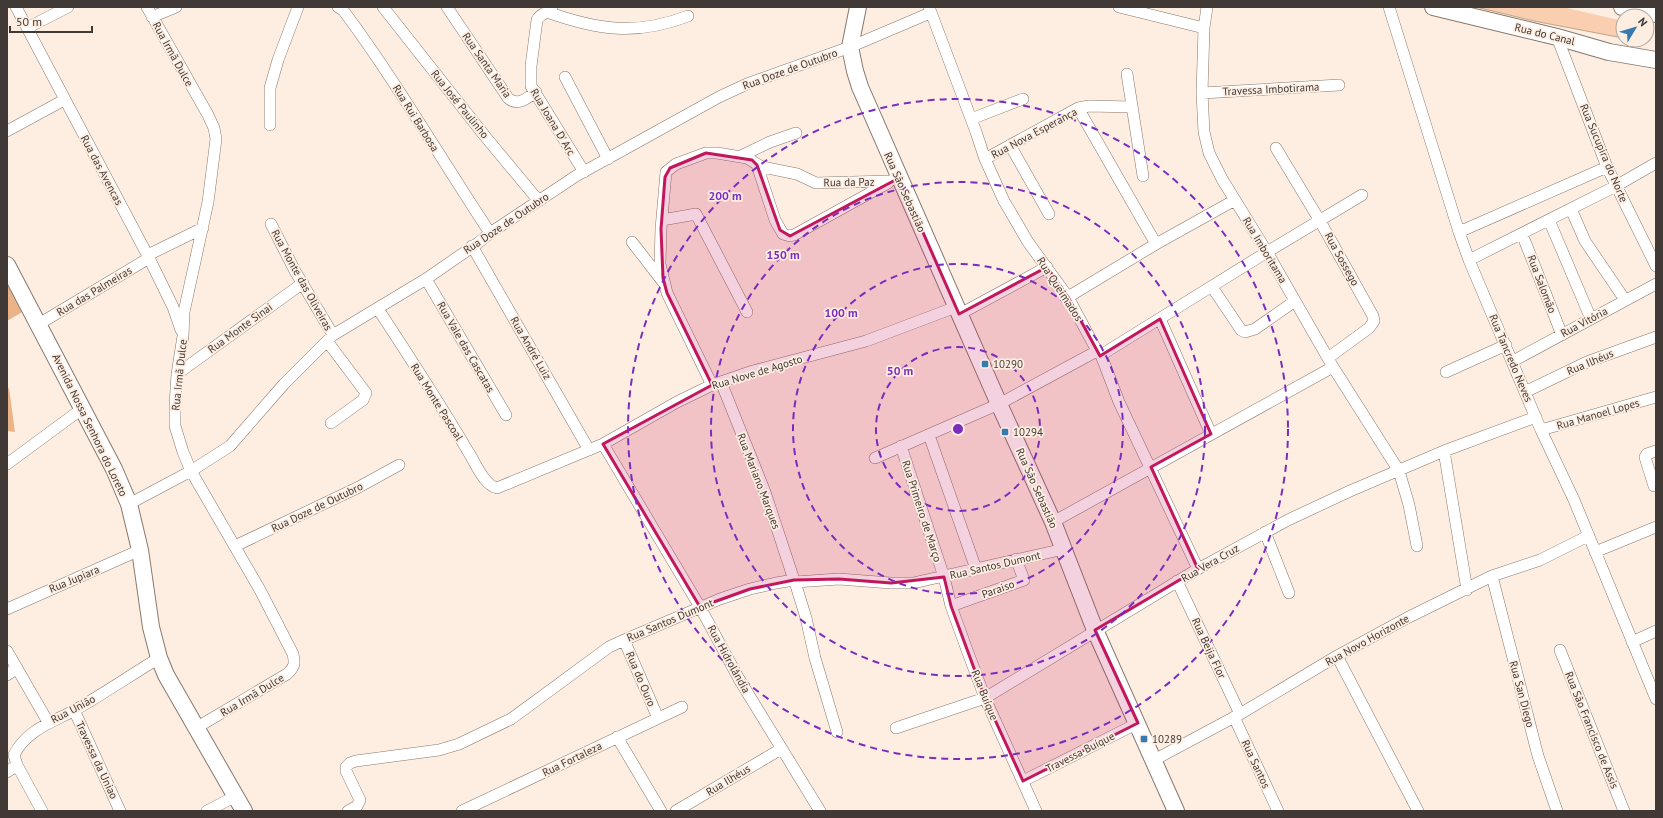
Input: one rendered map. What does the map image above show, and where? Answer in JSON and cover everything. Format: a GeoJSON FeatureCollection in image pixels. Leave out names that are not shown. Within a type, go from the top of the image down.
{"type":"FeatureCollection","features":[{"type":"Feature","properties":{"kind":"street","name":"Rua das Avencas"},"geometry":{"type":"LineString","coordinates":[[16,7],[149,258],[173,307],[183,336]]}},
{"type":"Feature","properties":{"kind":"street"},"geometry":{"type":"LineString","coordinates":[[27,28],[68,7]]}},
{"type":"Feature","properties":{"kind":"street"},"geometry":{"type":"LineString","coordinates":[[150,12],[176,7]]}},
{"type":"Feature","properties":{"kind":"street"},"geometry":{"type":"LineString","coordinates":[[270,125],[270,88],[278,60],[298,7]]}},
{"type":"Feature","properties":{"kind":"street","name":"Rua José Paulinho"},"geometry":{"type":"LineString","coordinates":[[383,7],[538,200]]}},
{"type":"Feature","properties":{"kind":"street","name":"Rua Santa Maria"},"geometry":{"type":"LineString","coordinates":[[447,7],[508,98],[512,101],[518,102],[536,92]]}},
{"type":"Feature","properties":{"kind":"street","name":"Rua São Sebastião"},"geometry":{"type":"LineString","coordinates":[[858,7],[850,47],[855,71],[895,180],[958,311],[1053,522],[1095,630],[1138,723],[1176,811]]}},
{"type":"Feature","properties":{"kind":"street"},"geometry":{"type":"LineString","coordinates":[[1119,7],[1204,28]]}},
{"type":"Feature","properties":{"kind":"street","name":"Rua Imboritama"},"geometry":{"type":"LineString","coordinates":[[1207,7],[1204,28],[1202,93],[1204,132],[1209,153],[1330,363],[1399,471],[1409,505],[1416,546]]}},
{"type":"Feature","properties":{"kind":"street","name":"Rua Tancredo Neves"},"geometry":{"type":"LineString","coordinates":[[1389,7],[1469,260],[1541,430],[1574,500],[1656,699]]}},
{"type":"Feature","properties":{"kind":"street","name":"Rua do Canal"},"geometry":{"type":"LineString","coordinates":[[1433,7],[1557,37],[1609,52],[1656,60]]}},
{"type":"Feature","properties":{"kind":"street"},"geometry":{"type":"LineString","coordinates":[[1622,7],[1656,14]]}},
{"type":"Feature","properties":{"kind":"street","name":"Rua Rui Barbosa"},"geometry":{"type":"LineString","coordinates":[[344,8],[490,233]]}},
{"type":"Feature","properties":{"kind":"street"},"geometry":{"type":"LineString","coordinates":[[550,10],[585,24],[610,28],[634,29],[652,27],[688,16]]}},
{"type":"Feature","properties":{"kind":"street","name":"Rua Joana D' Arc"},"geometry":{"type":"LineString","coordinates":[[550,10],[540,15],[537,20],[530,78],[531,86],[584,172]]}},
{"type":"Feature","properties":{"kind":"street","name":"Rua Doze de Outubro"},"geometry":{"type":"LineString","coordinates":[[129,504],[191,471],[230,446],[284,384],[330,338],[426,279],[538,200],[584,172],[726,94],[797,65],[850,47],[929,10]]}},
{"type":"Feature","properties":{"kind":"street","name":"Rua Queimados"},"geometry":{"type":"LineString","coordinates":[[929,10],[985,159],[1004,201],[1028,242],[1068,297],[1099,353],[1119,402],[1198,569]]}},
{"type":"Feature","properties":{"kind":"street","name":"Rua Irmã Dulce"},"geometry":{"type":"LineString","coordinates":[[150,12],[214,128],[216,138],[215,156],[203,228],[185,305],[183,336],[177,374],[175,426],[191,471],[235,546],[293,654],[295,664],[293,669],[287,674],[196,728]]}},
{"type":"Feature","properties":{"kind":"street","name":"Rua Sucupira do Norte"},"geometry":{"type":"LineString","coordinates":[[1557,37],[1616,186],[1656,266]]}},
{"type":"Feature","properties":{"kind":"street"},"geometry":{"type":"LineString","coordinates":[[1127,74],[1143,176]]}},
{"type":"Feature","properties":{"kind":"street"},"geometry":{"type":"LineString","coordinates":[[564,77],[608,159]]}},
{"type":"Feature","properties":{"kind":"street","name":"Travessa Imbotirama"},"geometry":{"type":"LineString","coordinates":[[1202,93],[1339,85]]}},
{"type":"Feature","properties":{"kind":"street"},"geometry":{"type":"LineString","coordinates":[[971,119],[1023,99]]}},
{"type":"Feature","properties":{"kind":"street"},"geometry":{"type":"LineString","coordinates":[[7,130],[64,100]]}},
{"type":"Feature","properties":{"kind":"street","name":"Rua Nova Esperança"},"geometry":{"type":"LineString","coordinates":[[985,159],[1078,108],[1089,106],[1132,107]]}},
{"type":"Feature","properties":{"kind":"street"},"geometry":{"type":"LineString","coordinates":[[1078,108],[1156,244]]}},
{"type":"Feature","properties":{"kind":"street"},"geometry":{"type":"LineString","coordinates":[[741,156],[770,142],[796,133]]}},
{"type":"Feature","properties":{"kind":"street"},"geometry":{"type":"LineString","coordinates":[[1010,145],[1049,214]]}},
{"type":"Feature","properties":{"kind":"street","name":"Rua Sossego"},"geometry":{"type":"LineString","coordinates":[[1276,148],[1320,221],[1373,316],[1374,320],[1369,328],[1330,363]]}},
{"type":"Feature","properties":{"kind":"street","name":"Rua da Paz"},"geometry":{"type":"LineString","coordinates":[[706,153],[741,156],[752,160],[757,165],[797,174],[816,183],[895,180]]}},
{"type":"Feature","properties":{"kind":"street","name":"Rua Mariano Marques"},"geometry":{"type":"LineString","coordinates":[[706,153],[676,164],[666,172],[660,264],[666,293],[716,384],[765,492],[806,618],[815,658],[837,732]]}},
{"type":"Feature","properties":{"kind":"street"},"geometry":{"type":"LineString","coordinates":[[1469,260],[1616,186],[1656,164]]}},
{"type":"Feature","properties":{"kind":"street"},"geometry":{"type":"LineString","coordinates":[[757,165],[775,220],[780,230],[786,235],[794,235],[895,180]]}},
{"type":"Feature","properties":{"kind":"street"},"geometry":{"type":"LineString","coordinates":[[1459,232],[1608,167]]}},
{"type":"Feature","properties":{"kind":"street"},"geometry":{"type":"LineString","coordinates":[[875,458],[999,404],[1099,353],[1160,319],[1362,195]]}},
{"type":"Feature","properties":{"kind":"street"},"geometry":{"type":"LineString","coordinates":[[1068,297],[1156,244],[1235,200]]}},
{"type":"Feature","properties":{"kind":"street"},"geometry":{"type":"LineString","coordinates":[[1571,209],[1585,241],[1625,300]]}},
{"type":"Feature","properties":{"kind":"street"},"geometry":{"type":"LineString","coordinates":[[662,220],[696,214],[747,312]]}},
{"type":"Feature","properties":{"kind":"street"},"geometry":{"type":"LineString","coordinates":[[1549,220],[1591,319]]}},
{"type":"Feature","properties":{"kind":"street","name":"Rua Monte das Oliveiras"},"geometry":{"type":"LineString","coordinates":[[271,224],[303,283],[330,338],[366,393],[364,400],[331,423]]}},
{"type":"Feature","properties":{"kind":"street","name":"Rua das Palmeiras"},"geometry":{"type":"LineString","coordinates":[[39,324],[149,258],[148,256],[161,248],[203,228]]}},
{"type":"Feature","properties":{"kind":"street","name":"Rua Salomão"},"geometry":{"type":"LineString","coordinates":[[1522,234],[1562,335]]}},
{"type":"Feature","properties":{"kind":"street"},"geometry":{"type":"LineString","coordinates":[[632,242],[664,284]]}},
{"type":"Feature","properties":{"kind":"street","name":"Rua André Luiz"},"geometry":{"type":"LineString","coordinates":[[472,246],[589,450]]}},
{"type":"Feature","properties":{"kind":"street","name":"Avenida Nossa Senhora do Loreto"},"geometry":{"type":"LineString","coordinates":[[7,265],[83,408],[114,469],[129,504],[140,550],[151,627],[159,658],[166,676],[244,811]]}},
{"type":"Feature","properties":{"kind":"street","name":"Rua Nove de Agosto"},"geometry":{"type":"LineString","coordinates":[[501,487],[603,444],[677,402],[716,384],[753,371],[866,341],[958,311],[1047,267]]}},
{"type":"Feature","properties":{"kind":"street","name":"Rua Vale das Cascatas"},"geometry":{"type":"LineString","coordinates":[[426,279],[506,415]]}},
{"type":"Feature","properties":{"kind":"street","name":"Rua Monte Sinai"},"geometry":{"type":"LineString","coordinates":[[177,374],[303,283]]}},
{"type":"Feature","properties":{"kind":"street","name":"Rua Vitória"},"geometry":{"type":"LineString","coordinates":[[1513,361],[1656,284]]}},
{"type":"Feature","properties":{"kind":"street"},"geometry":{"type":"LineString","coordinates":[[1212,287],[1241,330],[1245,332],[1256,329],[1295,301]]}},
{"type":"Feature","properties":{"kind":"street","name":"Rua Monte Pascoal"},"geometry":{"type":"LineString","coordinates":[[378,309],[488,483],[493,487],[501,487]]}},
{"type":"Feature","properties":{"kind":"street"},"geometry":{"type":"LineString","coordinates":[[1160,319],[1211,434]]}},
{"type":"Feature","properties":{"kind":"street","name":"Rua Ilhéus"},"geometry":{"type":"LineString","coordinates":[[1525,392],[1587,362],[1656,337]]}},
{"type":"Feature","properties":{"kind":"street"},"geometry":{"type":"LineString","coordinates":[[1446,372],[1506,345]]}},
{"type":"Feature","properties":{"kind":"street"},"geometry":{"type":"LineString","coordinates":[[1053,522],[1211,434],[1330,363]]}},
{"type":"Feature","properties":{"kind":"street","name":"Rua Manoel Lopes"},"geometry":{"type":"LineString","coordinates":[[1541,430],[1656,397]]}},
{"type":"Feature","properties":{"kind":"street"},"geometry":{"type":"LineString","coordinates":[[7,464],[83,408]]}},
{"type":"Feature","properties":{"kind":"street","name":"Rua Vera Cruz"},"geometry":{"type":"LineString","coordinates":[[896,728],[985,698],[1038,668],[1095,630],[1177,581],[1265,532],[1350,491],[1444,451],[1536,417]]}},
{"type":"Feature","properties":{"kind":"street"},"geometry":{"type":"LineString","coordinates":[[929,435],[976,569]]}},
{"type":"Feature","properties":{"kind":"street","name":"Rua Hidrolândia"},"geometry":{"type":"LineString","coordinates":[[603,444],[700,607],[739,679],[820,811]]}},
{"type":"Feature","properties":{"kind":"street","name":"Rua Primeiro de Março"},"geometry":{"type":"LineString","coordinates":[[901,446],[944,577]]}},
{"type":"Feature","properties":{"kind":"street"},"geometry":{"type":"LineString","coordinates":[[1654,486],[1645,457],[1647,454],[1656,450]]}},
{"type":"Feature","properties":{"kind":"street"},"geometry":{"type":"LineString","coordinates":[[1444,451],[1467,590]]}},
{"type":"Feature","properties":{"kind":"street","name":"Rua Doze de Outubro"},"geometry":{"type":"LineString","coordinates":[[235,546],[357,488],[399,465]]}},
{"type":"Feature","properties":{"kind":"street"},"geometry":{"type":"LineString","coordinates":[[1595,552],[1656,528]]}},
{"type":"Feature","properties":{"kind":"street"},"geometry":{"type":"LineString","coordinates":[[1265,532],[1289,593]]}},
{"type":"Feature","properties":{"kind":"street","name":"Rua Novo Horizonte"},"geometry":{"type":"LineString","coordinates":[[1154,760],[1237,716],[1337,656],[1413,615],[1467,590],[1492,576],[1540,560],[1588,536]]}},
{"type":"Feature","properties":{"kind":"street","name":"Rua Santos Dumont"},"geometry":{"type":"LineString","coordinates":[[352,808],[360,800],[346,771],[346,768],[350,763],[439,750],[479,736],[511,719],[609,647],[700,607],[750,589],[776,583],[839,579],[891,584],[913,583],[1064,549]]}},
{"type":"Feature","properties":{"kind":"street","name":"Rua Jupiara"},"geometry":{"type":"LineString","coordinates":[[7,609],[140,550]]}},
{"type":"Feature","properties":{"kind":"street","name":"Paraiso"},"geometry":{"type":"LineString","coordinates":[[951,606],[1024,580],[1016,559]]}},
{"type":"Feature","properties":{"kind":"street","name":"Rua San Diego"},"geometry":{"type":"LineString","coordinates":[[1492,576],[1538,756],[1557,811]]}},
{"type":"Feature","properties":{"kind":"street","name":"Rua Buíque"},"geometry":{"type":"LineString","coordinates":[[944,577],[951,606],[985,698],[1036,811]]}},
{"type":"Feature","properties":{"kind":"street","name":"Rua Beija Flor"},"geometry":{"type":"LineString","coordinates":[[1177,581],[1237,716]]}},
{"type":"Feature","properties":{"kind":"street"},"geometry":{"type":"LineString","coordinates":[[1632,642],[1656,631]]}},
{"type":"Feature","properties":{"kind":"street","name":"Rua do Ouro"},"geometry":{"type":"LineString","coordinates":[[624,640],[658,718]]}},
{"type":"Feature","properties":{"kind":"street","name":"Rua São Francisco de Assis"},"geometry":{"type":"LineString","coordinates":[[1560,650],[1624,811]]}},
{"type":"Feature","properties":{"kind":"street"},"geometry":{"type":"LineString","coordinates":[[7,651],[48,722]]}},
{"type":"Feature","properties":{"kind":"street"},"geometry":{"type":"LineString","coordinates":[[1337,656],[1418,811]]}},
{"type":"Feature","properties":{"kind":"street","name":"Rua União"},"geometry":{"type":"LineString","coordinates":[[18,765],[14,755],[17,748],[24,740],[48,722],[74,710],[159,658]]}},
{"type":"Feature","properties":{"kind":"street"},"geometry":{"type":"LineString","coordinates":[[7,675],[17,668]]}},
{"type":"Feature","properties":{"kind":"street","name":"Rua Fortaleza"},"geometry":{"type":"LineString","coordinates":[[462,811],[682,707]]}},
{"type":"Feature","properties":{"kind":"street","name":"Travessa da Uniao"},"geometry":{"type":"LineString","coordinates":[[74,710],[120,811]]}},
{"type":"Feature","properties":{"kind":"street","name":"Rua Santos"},"geometry":{"type":"LineString","coordinates":[[1237,716],[1278,811]]}},
{"type":"Feature","properties":{"kind":"street","name":"Travessa Buíque"},"geometry":{"type":"LineString","coordinates":[[1023,781],[1138,723]]}},
{"type":"Feature","properties":{"kind":"street"},"geometry":{"type":"LineString","coordinates":[[617,737],[661,811]]}},
{"type":"Feature","properties":{"kind":"street","name":"Rua Ilhéus"},"geometry":{"type":"LineString","coordinates":[[676,811],[781,749]]}},
{"type":"Feature","properties":{"kind":"street"},"geometry":{"type":"LineString","coordinates":[[7,772],[18,765],[42,811]]}},
{"type":"Feature","properties":{"kind":"street"},"geometry":{"type":"LineString","coordinates":[[207,811],[236,796]]}},
{"type":"Feature","properties":{"kind":"highlighted area"},"geometry":{"type":"Polygon","coordinates":[[[706,153],[752,160],[757,165],[780,230],[790,236],[899,178],[959,314],[1047,267],[1068,297],[1100,356],[1160,319],[1211,434],[1151,467],[1198,569],[1095,630],[1138,723],[1023,781],[985,698],[951,606],[944,577],[891,583],[839,579],[794,580],[750,589],[700,607],[603,444],[712,385],[667,293],[663,278],[661,229],[665,177],[670,168],[706,153]]]}},
{"type":"Feature","properties":{"kind":"shaded area"},"geometry":{"type":"Polygon","coordinates":[[[1476,7],[1536,7],[1615,25],[1615,36],[1534,21],[1476,7]]]}},
{"type":"Feature","properties":{"kind":"shaded area"},"geometry":{"type":"Polygon","coordinates":[[[7,278],[24,311],[7,321],[7,278]]]}},
{"type":"Feature","properties":{"kind":"shaded area"},"geometry":{"type":"Polygon","coordinates":[[[9,388],[15,432],[7,431],[7,389],[9,388]]]}},
{"type":"Feature","properties":{"kind":"waterway"},"geometry":{"type":"LineString","coordinates":[[1536,7],[1615,25]]}},
{"type":"Feature","properties":{"kind":"place","name":"10290"},"geometry":{"type":"Point","coordinates":[985,364]}},
{"type":"Feature","properties":{"kind":"place","name":"10294"},"geometry":{"type":"Point","coordinates":[1005,432]}},
{"type":"Feature","properties":{"kind":"place","name":"10289"},"geometry":{"type":"Point","coordinates":[1144,739]}}]}
